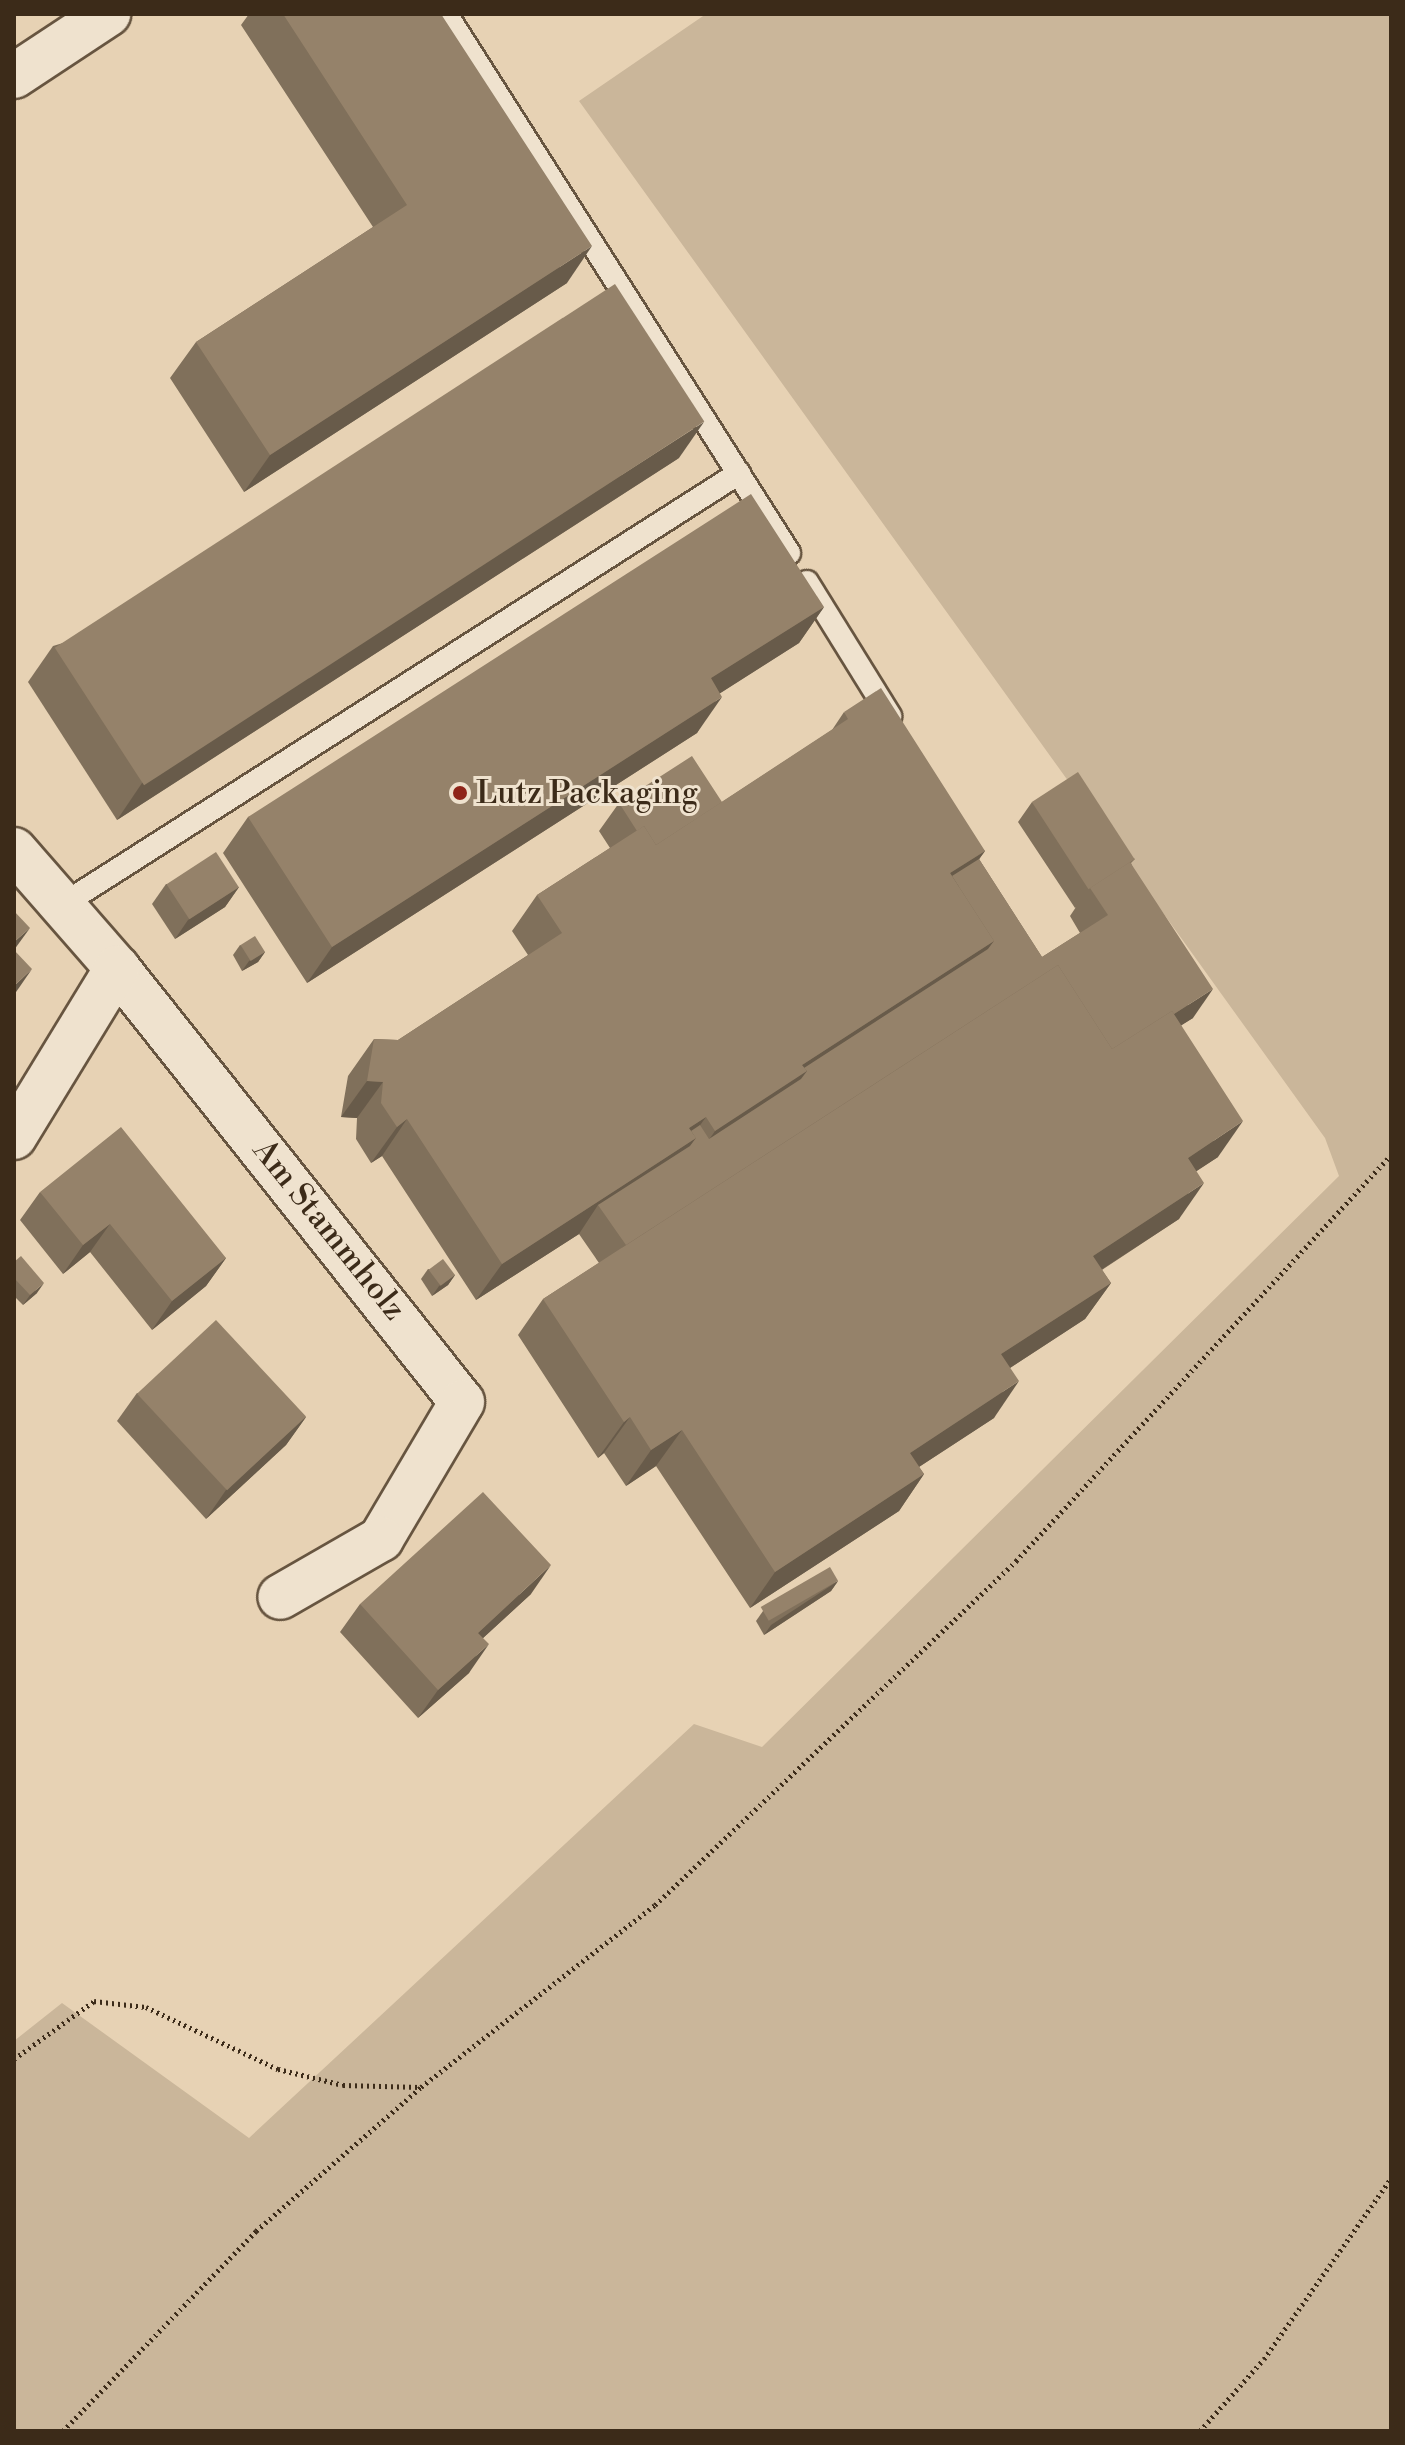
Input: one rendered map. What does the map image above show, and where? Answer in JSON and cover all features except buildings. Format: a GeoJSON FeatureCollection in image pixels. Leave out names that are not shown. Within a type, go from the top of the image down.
{"type":"FeatureCollection","features":[{"type":"Feature","properties":{"kind":"street"},"geometry":{"type":"LineString","coordinates":[[14,76],[108,14]]}},
{"type":"Feature","properties":{"kind":"street","name":"Am Stammholz"},"geometry":{"type":"LineString","coordinates":[[14,850],[117,968],[462,1402],[381,1539],[280,1597]]}},
{"type":"Feature","properties":{"kind":"street"},"geometry":{"type":"LineString","coordinates":[[14,1137],[117,968]]}},
{"type":"Feature","properties":{"kind":"lane"},"geometry":{"type":"LineString","coordinates":[[446,14],[739,473],[898,730]]}},
{"type":"Feature","properties":{"kind":"lane"},"geometry":{"type":"LineString","coordinates":[[62,905],[739,473]]}},
{"type":"Feature","properties":{"kind":"path"},"geometry":{"type":"LineString","coordinates":[[63,2431],[256,2231],[421,2087],[655,1905],[1016,1561],[1391,1155]]}},
{"type":"Feature","properties":{"kind":"path"},"geometry":{"type":"LineString","coordinates":[[14,2059],[94,2001],[146,2007],[278,2069],[343,2085],[421,2087]]}},
{"type":"Feature","properties":{"kind":"path"},"geometry":{"type":"LineString","coordinates":[[1200,2431],[1264,2359],[1391,2178]]}},
{"type":"Feature","properties":{"kind":"shaded area"},"geometry":{"type":"Polygon","coordinates":[[[706,14],[1391,14],[1391,2431],[14,2431],[14,2041],[62,2003],[249,2138],[694,1724],[762,1747],[1339,1176],[1325,1138],[579,101],[706,14]]]}},
{"type":"Feature","properties":{"kind":"place","name":"Lutz Packaging"},"geometry":{"type":"Point","coordinates":[460,793]}}]}
